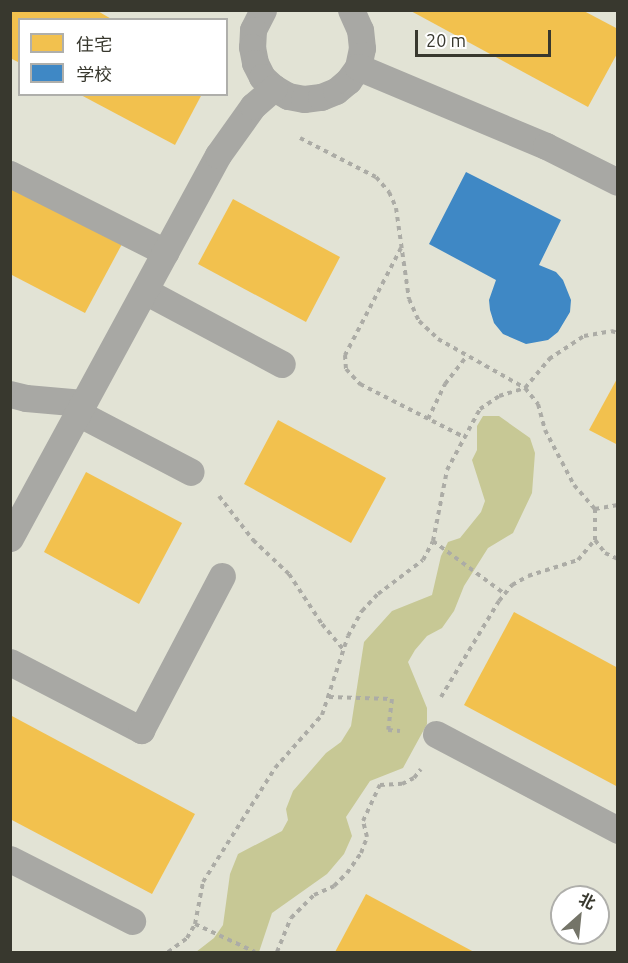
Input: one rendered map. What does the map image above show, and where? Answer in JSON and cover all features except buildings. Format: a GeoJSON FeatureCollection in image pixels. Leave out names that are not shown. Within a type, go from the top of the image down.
{"type":"FeatureCollection","features":[{"type":"Feature","properties":{"kind":"lane"},"geometry":{"type":"LineString","coordinates":[[263,10],[253,30],[252,47],[255,63],[262,77],[274,88],[288,96],[304,99],[321,97],[336,91],[348,81],[358,67],[362,48],[360,30],[351,10]]}},
{"type":"Feature","properties":{"kind":"lane"},"geometry":{"type":"LineString","coordinates":[[358,67],[546,146],[618,183]]}},
{"type":"Feature","properties":{"kind":"lane"},"geometry":{"type":"LineString","coordinates":[[10,538],[218,155],[248,112],[274,88]]}},
{"type":"Feature","properties":{"kind":"lane"},"geometry":{"type":"LineString","coordinates":[[10,174],[165,252]]}},
{"type":"Feature","properties":{"kind":"lane"},"geometry":{"type":"LineString","coordinates":[[145,291],[282,364]]}},
{"type":"Feature","properties":{"kind":"lane"},"geometry":{"type":"LineString","coordinates":[[10,394],[81,408],[191,472]]}},
{"type":"Feature","properties":{"kind":"lane"},"geometry":{"type":"LineString","coordinates":[[10,662],[141,730],[222,576]]}},
{"type":"Feature","properties":{"kind":"lane"},"geometry":{"type":"LineString","coordinates":[[436,734],[618,830]]}},
{"type":"Feature","properties":{"kind":"lane"},"geometry":{"type":"LineString","coordinates":[[10,859],[132,921]]}},
{"type":"Feature","properties":{"kind":"path"},"geometry":{"type":"LineString","coordinates":[[248,112],[376,177],[389,192],[396,208],[409,299],[419,321],[438,339],[525,388],[538,404],[545,430],[574,485],[595,509],[595,540],[605,553],[618,559]]}},
{"type":"Feature","properties":{"kind":"path"},"geometry":{"type":"LineString","coordinates":[[402,247],[345,355],[346,369],[360,384],[464,437]]}},
{"type":"Feature","properties":{"kind":"path"},"geometry":{"type":"LineString","coordinates":[[168,952],[186,938],[195,924],[203,882],[275,768],[322,715],[344,650],[362,611],[378,594],[423,560],[433,542],[447,470],[480,409],[499,396],[525,388],[549,359],[584,336],[611,331],[618,333]]}},
{"type":"Feature","properties":{"kind":"path"},"geometry":{"type":"LineString","coordinates":[[428,419],[445,384],[467,356]]}},
{"type":"Feature","properties":{"kind":"path"},"geometry":{"type":"LineString","coordinates":[[191,472],[219,495],[253,540],[289,574],[322,624],[344,650]]}},
{"type":"Feature","properties":{"kind":"path"},"geometry":{"type":"LineString","coordinates":[[595,509],[618,505]]}},
{"type":"Feature","properties":{"kind":"path"},"geometry":{"type":"LineString","coordinates":[[433,542],[504,594]]}},
{"type":"Feature","properties":{"kind":"path"},"geometry":{"type":"LineString","coordinates":[[612,556],[618,554]]}},
{"type":"Feature","properties":{"kind":"path"},"geometry":{"type":"LineString","coordinates":[[329,697],[392,699],[388,730],[408,732]]}},
{"type":"Feature","properties":{"kind":"path"},"geometry":{"type":"LineString","coordinates":[[195,924],[255,952]]}},
{"type":"Feature","properties":{"kind":"shaded area"},"geometry":{"type":"Polygon","coordinates":[[[483,416],[499,416],[530,438],[535,453],[532,493],[513,533],[488,548],[464,586],[454,611],[442,628],[427,636],[408,662],[427,708],[427,724],[403,768],[370,781],[346,817],[352,836],[344,854],[327,874],[272,913],[259,952],[196,952],[214,938],[223,925],[230,874],[238,854],[282,831],[288,820],[286,809],[293,791],[326,753],[341,742],[351,726],[364,642],[392,611],[432,595],[441,556],[448,542],[460,538],[481,512],[485,501],[472,460],[477,450],[477,426],[483,416]]]}}]}
